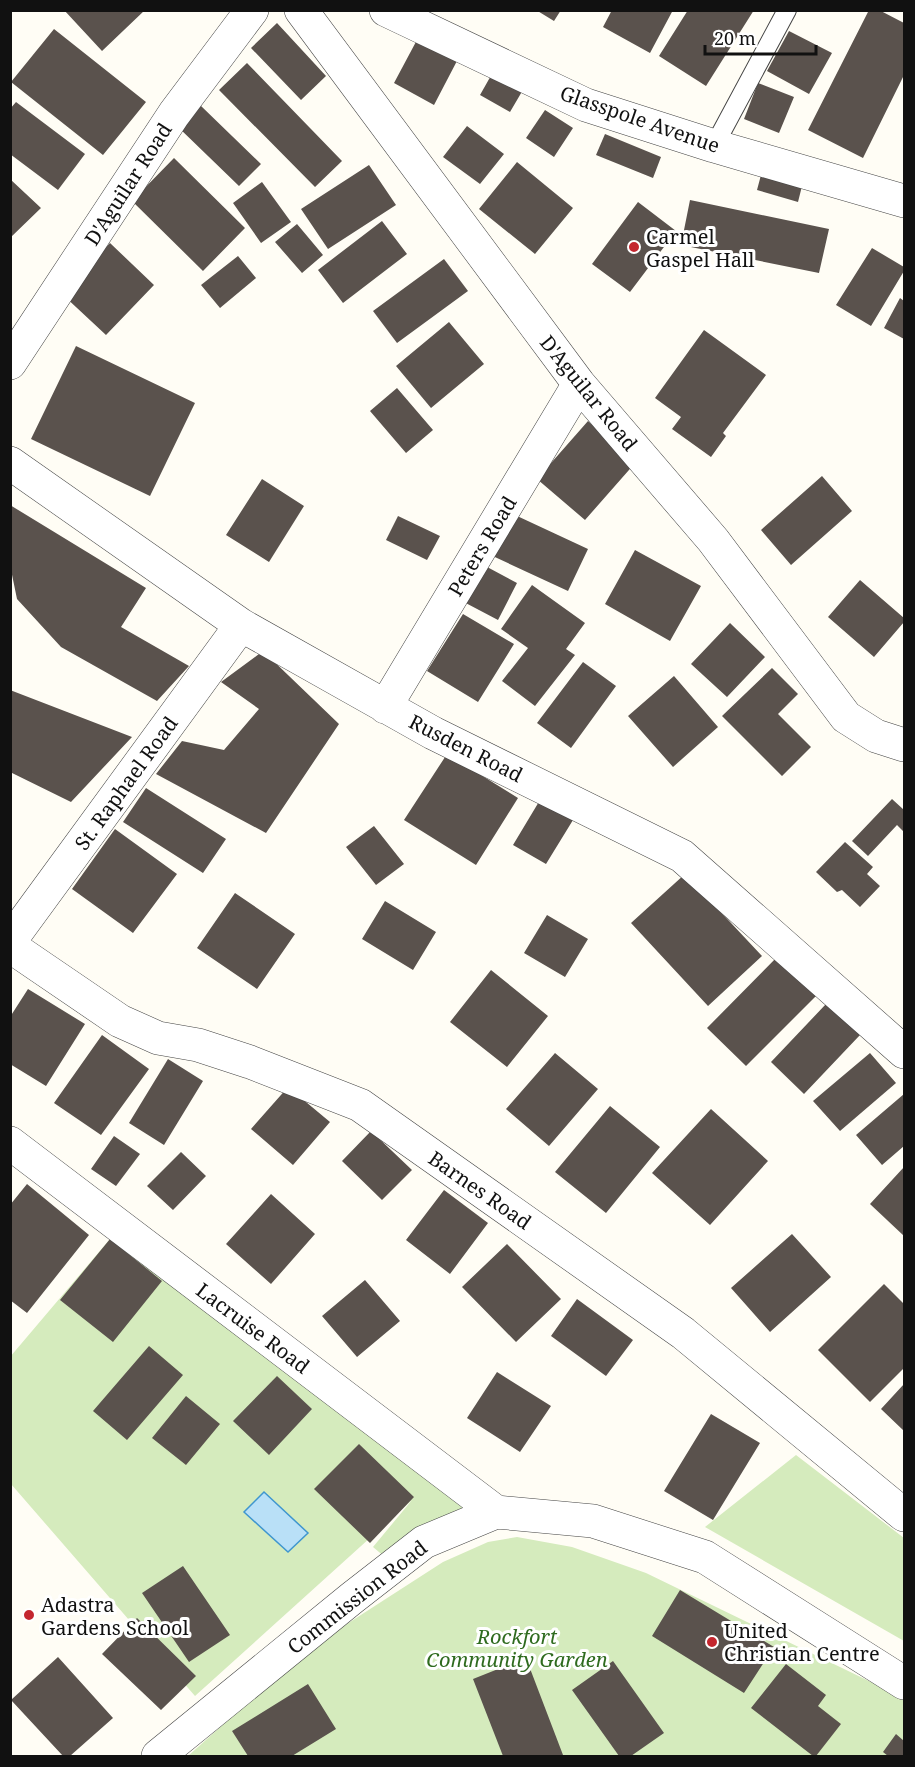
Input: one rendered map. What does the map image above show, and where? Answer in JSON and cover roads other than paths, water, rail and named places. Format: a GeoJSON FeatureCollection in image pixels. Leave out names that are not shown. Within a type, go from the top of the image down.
{"type":"FeatureCollection","features":[{"type":"Feature","properties":{"kind":"street","name":"D'Aguilar Road"},"geometry":{"type":"LineString","coordinates":[[10,363],[174,114],[252,10]]}},
{"type":"Feature","properties":{"kind":"street","name":"D'Aguilar Road"},"geometry":{"type":"LineString","coordinates":[[301,10],[579,384],[713,540],[846,717],[876,736],[904,745]]}},
{"type":"Feature","properties":{"kind":"street","name":"Glasspole Avenue"},"geometry":{"type":"LineString","coordinates":[[387,10],[586,105],[714,146],[904,201]]}},
{"type":"Feature","properties":{"kind":"street","name":"Peters Road"},"geometry":{"type":"LineString","coordinates":[[385,707],[579,384]]}},
{"type":"Feature","properties":{"kind":"street","name":"Rusden Road"},"geometry":{"type":"LineString","coordinates":[[10,463],[241,625],[433,733],[682,856],[904,1052]]}},
{"type":"Feature","properties":{"kind":"street","name":"St. Raphael Road"},"geometry":{"type":"LineString","coordinates":[[10,943],[241,625]]}},
{"type":"Feature","properties":{"kind":"street","name":"Barnes Road"},"geometry":{"type":"LineString","coordinates":[[10,943],[120,1021],[158,1038],[198,1045],[250,1062],[360,1105],[683,1333],[904,1515]]}},
{"type":"Feature","properties":{"kind":"street","name":"Lacruise Road"},"geometry":{"type":"LineString","coordinates":[[10,1143],[496,1512]]}},
{"type":"Feature","properties":{"kind":"street","name":"Commission Road"},"geometry":{"type":"LineString","coordinates":[[158,1756],[424,1542],[496,1512],[593,1521],[705,1557],[904,1683]]}},
{"type":"Feature","properties":{"kind":"lane"},"geometry":{"type":"LineString","coordinates":[[714,146],[787,10]]}},
{"type":"Feature","properties":{"kind":"water"},"geometry":{"type":"Polygon","coordinates":[[[264,1492],[308,1533],[288,1552],[244,1512],[264,1492]]]}},
{"type":"Feature","properties":{"kind":"place","name":"Carmel Gaspel Hall"},"geometry":{"type":"Point","coordinates":[634,247]}},
{"type":"Feature","properties":{"kind":"place","name":"Adastra Gardens School"},"geometry":{"type":"Point","coordinates":[29,1615]}},
{"type":"Feature","properties":{"kind":"place","name":"United Christian Centre"},"geometry":{"type":"Point","coordinates":[712,1642]}},
{"type":"Feature","properties":{"kind":"park label","name":"Rockfort Community Garden"},"geometry":{"type":"Point","coordinates":[517,1648]}}]}
